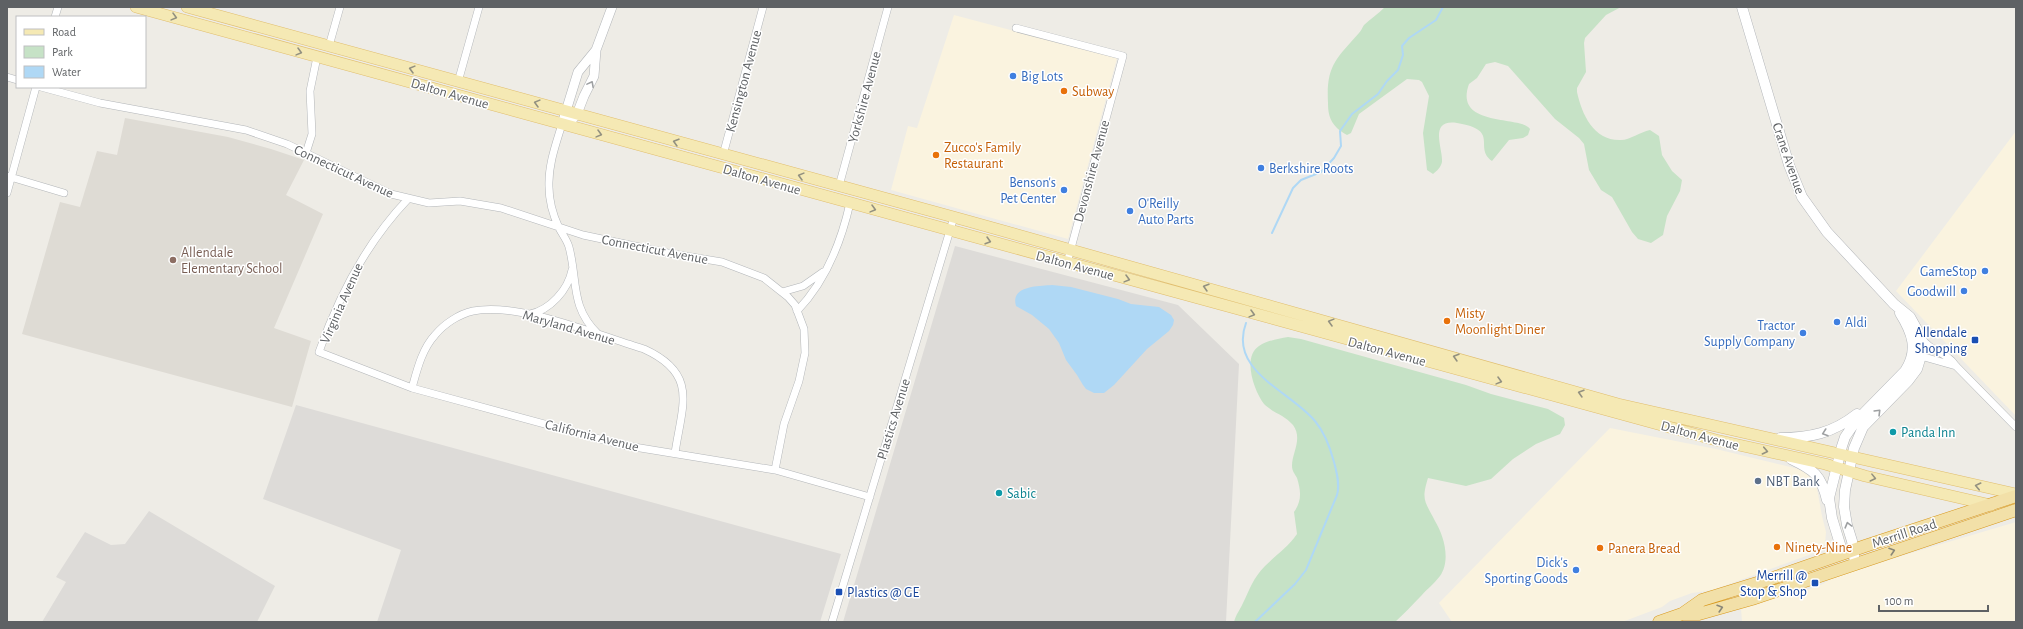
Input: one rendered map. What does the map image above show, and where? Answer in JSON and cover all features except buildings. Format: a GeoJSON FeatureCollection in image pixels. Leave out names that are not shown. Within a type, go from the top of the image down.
{"type":"FeatureCollection","features":[{"type":"Feature","properties":{"kind":"highway","name":"Merrill Road"},"geometry":{"type":"LineString","coordinates":[[1682,614],[1702,600],[1770,579],[1991,505],[2016,495]]}},
{"type":"Feature","properties":{"kind":"highway","name":"Dalton Avenue"},"geometry":{"type":"LineString","coordinates":[[1991,505],[2016,510]]}},
{"type":"Feature","properties":{"kind":"highway","name":"Merrill Road"},"geometry":{"type":"LineString","coordinates":[[1659,622],[1682,614],[1706,612],[2016,510]]}},
{"type":"Feature","properties":{"kind":"main road","name":"Dalton Avenue"},"geometry":{"type":"LineString","coordinates":[[136,7],[1067,263],[1616,408],[1840,454],[2016,495]]}},
{"type":"Feature","properties":{"kind":"main road","name":"Dalton Avenue"},"geometry":{"type":"LineString","coordinates":[[187,7],[200,9],[458,82],[954,217],[1616,408]]}},
{"type":"Feature","properties":{"kind":"main road","name":"Crane Avenue"},"geometry":{"type":"LineString","coordinates":[[1742,7],[1789,165],[1802,197],[1827,232],[1894,304],[1910,317],[1921,337]]}},
{"type":"Feature","properties":{"kind":"main road","name":"Crane Avenue"},"geometry":{"type":"LineString","coordinates":[[1894,304],[1911,332],[1918,352]]}},
{"type":"Feature","properties":{"kind":"main road"},"geometry":{"type":"LineString","coordinates":[[1850,565],[1844,507],[1849,471],[1856,440],[1863,427],[1913,376],[1917,369],[1921,337]]}},
{"type":"Feature","properties":{"kind":"main road"},"geometry":{"type":"LineString","coordinates":[[1832,518],[1829,498],[1836,467],[1850,428],[1905,371],[1918,352]]}},
{"type":"Feature","properties":{"kind":"main road"},"geometry":{"type":"LineString","coordinates":[[1766,438],[1801,438],[1829,431],[1847,421],[1880,396]]}},
{"type":"Feature","properties":{"kind":"main road","name":"Dalton Avenue"},"geometry":{"type":"LineString","coordinates":[[1636,413],[1716,440],[1836,467],[1991,505]]}},
{"type":"Feature","properties":{"kind":"main road"},"geometry":{"type":"LineString","coordinates":[[1782,455],[1805,466],[1819,478],[1832,518],[1848,552]]}},
{"type":"Feature","properties":{"kind":"street"},"geometry":{"type":"LineString","coordinates":[[329,46],[340,7]]}},
{"type":"Feature","properties":{"kind":"street"},"geometry":{"type":"LineString","coordinates":[[458,82],[479,7]]}},
{"type":"Feature","properties":{"kind":"street"},"geometry":{"type":"LineString","coordinates":[[562,124],[571,121],[577,114],[594,76],[596,50],[612,7]]}},
{"type":"Feature","properties":{"kind":"street","name":"Kensington Avenue"},"geometry":{"type":"LineString","coordinates":[[723,155],[763,7]]}},
{"type":"Feature","properties":{"kind":"street","name":"Yorkshire Avenue"},"geometry":{"type":"LineString","coordinates":[[839,186],[888,7]]}},
{"type":"Feature","properties":{"kind":"street","name":"Devonshire Avenue"},"geometry":{"type":"LineString","coordinates":[[1016,28],[1123,56],[1067,263]]}},
{"type":"Feature","properties":{"kind":"street"},"geometry":{"type":"LineString","coordinates":[[596,50],[578,72],[551,162],[548,186],[552,212],[568,245],[578,306],[585,320],[599,335]]}},
{"type":"Feature","properties":{"kind":"street"},"geometry":{"type":"LineString","coordinates":[[306,153],[312,134],[310,91],[317,57]]}},
{"type":"Feature","properties":{"kind":"street"},"geometry":{"type":"LineString","coordinates":[[7,193],[9,176],[36,88]]}},
{"type":"Feature","properties":{"kind":"street","name":"Connecticut Avenue"},"geometry":{"type":"LineString","coordinates":[[45,88],[100,103],[246,130],[306,153],[391,194],[408,199],[429,203],[460,201],[501,208],[583,235],[627,245],[722,262],[764,278],[782,292],[797,311],[804,329],[805,353],[799,381],[784,424],[775,470]]}},
{"type":"Feature","properties":{"kind":"street"},"geometry":{"type":"LineString","coordinates":[[9,176],[64,193]]}},
{"type":"Feature","properties":{"kind":"street","name":"Virginia Avenue"},"geometry":{"type":"LineString","coordinates":[[319,352],[345,288],[362,256],[395,212],[408,199]]}},
{"type":"Feature","properties":{"kind":"street"},"geometry":{"type":"LineString","coordinates":[[797,311],[806,302],[829,267],[844,228],[850,203]]}},
{"type":"Feature","properties":{"kind":"street","name":"Plastics Avenue"},"geometry":{"type":"LineString","coordinates":[[832,622],[954,217]]}},
{"type":"Feature","properties":{"kind":"street"},"geometry":{"type":"LineString","coordinates":[[524,314],[538,312],[556,299],[569,280],[572,267]]}},
{"type":"Feature","properties":{"kind":"street"},"geometry":{"type":"LineString","coordinates":[[782,292],[803,286],[829,267]]}},
{"type":"Feature","properties":{"kind":"street","name":"Maryland Avenue"},"geometry":{"type":"LineString","coordinates":[[412,388],[421,359],[428,344],[447,324],[460,316],[473,312],[492,310],[524,314],[599,335],[644,349],[660,356],[677,375],[682,386],[684,404],[675,453]]}},
{"type":"Feature","properties":{"kind":"street","name":"Crane Avenue"},"geometry":{"type":"LineString","coordinates":[[1921,337],[1926,345],[1946,355],[2016,427]]}},
{"type":"Feature","properties":{"kind":"street"},"geometry":{"type":"LineString","coordinates":[[1918,352],[1935,350]]}},
{"type":"Feature","properties":{"kind":"street","name":"California Avenue"},"geometry":{"type":"LineString","coordinates":[[319,352],[412,388],[622,445],[775,470],[870,497]]}},
{"type":"Feature","properties":{"kind":"street","name":"Crane Avenue"},"geometry":{"type":"LineString","coordinates":[[1918,352],[1956,366]]}},
{"type":"Feature","properties":{"kind":"street"},"geometry":{"type":"LineString","coordinates":[[1913,376],[1924,363],[1930,360],[1943,361]]}},
{"type":"Feature","properties":{"kind":"shaded area"},"geometry":{"type":"Polygon","coordinates":[[[954,15],[1117,58],[1068,239],[891,190],[908,126],[917,128],[954,15]]]}},
{"type":"Feature","properties":{"kind":"shaded area","name":"Allendale Elementary School"},"geometry":{"type":"Polygon","coordinates":[[[125,118],[228,137],[304,160],[286,195],[323,214],[274,328],[311,341],[292,407],[22,334],[60,202],[80,207],[97,151],[117,155],[125,118]]]}},
{"type":"Feature","properties":{"kind":"shaded area"},"geometry":{"type":"Polygon","coordinates":[[[2016,131],[2016,416],[1896,291],[2016,131]]]}},
{"type":"Feature","properties":{"kind":"shaded area"},"geometry":{"type":"Polygon","coordinates":[[[955,246],[1178,305],[1239,364],[1226,622],[843,622],[955,246]]]}},
{"type":"Feature","properties":{"kind":"shaded area"},"geometry":{"type":"Polygon","coordinates":[[[296,405],[841,554],[820,622],[377,622],[401,550],[263,499],[296,405]]]}},
{"type":"Feature","properties":{"kind":"shaded area"},"geometry":{"type":"Polygon","coordinates":[[[1610,428],[1716,449],[1803,470],[1809,474],[1816,483],[1826,532],[1825,544],[1817,552],[1713,590],[1692,593],[1670,601],[1662,607],[1622,622],[1452,622],[1439,603],[1610,428]]]}},
{"type":"Feature","properties":{"kind":"shaded area"},"geometry":{"type":"Polygon","coordinates":[[[149,511],[275,586],[257,622],[42,622],[66,582],[56,577],[85,532],[111,545],[125,544],[149,511]]]}},
{"type":"Feature","properties":{"kind":"shaded area"},"geometry":{"type":"Polygon","coordinates":[[[2016,522],[2016,622],[1742,622],[1741,608],[1790,592],[1807,590],[1823,584],[1832,578],[2016,522]]]}},
{"type":"Feature","properties":{"kind":"green space"},"geometry":{"type":"Polygon","coordinates":[[[1385,7],[1621,7],[1606,15],[1585,38],[1586,72],[1577,88],[1577,92],[1586,118],[1603,136],[1612,139],[1624,140],[1650,130],[1659,136],[1662,155],[1672,171],[1682,180],[1680,191],[1667,216],[1663,235],[1651,243],[1638,239],[1632,232],[1612,197],[1601,190],[1589,170],[1584,144],[1579,138],[1555,119],[1508,66],[1495,62],[1486,64],[1477,78],[1469,84],[1467,98],[1471,108],[1479,114],[1490,118],[1515,122],[1530,129],[1528,135],[1523,138],[1509,140],[1492,161],[1487,156],[1484,139],[1478,130],[1470,126],[1457,123],[1448,123],[1443,125],[1439,136],[1442,156],[1441,166],[1433,174],[1427,170],[1423,133],[1429,96],[1422,82],[1419,80],[1407,79],[1359,114],[1351,133],[1347,135],[1338,129],[1330,118],[1328,109],[1328,90],[1331,71],[1344,50],[1360,32],[1364,25],[1385,7]]]}},
{"type":"Feature","properties":{"kind":"green space"},"geometry":{"type":"Polygon","coordinates":[[[1288,337],[1301,339],[1548,409],[1564,418],[1565,425],[1560,434],[1536,444],[1513,459],[1491,479],[1466,486],[1428,478],[1425,501],[1441,534],[1445,548],[1445,563],[1438,579],[1395,622],[1234,622],[1257,575],[1290,543],[1297,534],[1294,512],[1300,500],[1300,492],[1297,478],[1292,466],[1297,440],[1296,430],[1293,425],[1283,416],[1271,410],[1264,404],[1254,383],[1250,366],[1254,351],[1259,346],[1269,341],[1288,337]]]}},
{"type":"Feature","properties":{"kind":"water"},"geometry":{"type":"Polygon","coordinates":[[[1052,285],[1071,287],[1118,299],[1131,304],[1159,307],[1171,315],[1174,320],[1173,325],[1169,331],[1147,349],[1114,385],[1104,393],[1094,393],[1086,389],[1083,385],[1066,360],[1059,343],[1049,329],[1032,315],[1016,306],[1015,299],[1017,294],[1026,288],[1052,285]]]}},
{"type":"Feature","properties":{"kind":"waterway"},"geometry":{"type":"LineString","coordinates":[[1272,233],[1293,188],[1301,180],[1321,172],[1334,158],[1341,146],[1340,131],[1352,114],[1378,94],[1387,81],[1398,70],[1403,55],[1402,46],[1409,38],[1436,20],[1443,7]]}},
{"type":"Feature","properties":{"kind":"waterway"},"geometry":{"type":"LineString","coordinates":[[1246,323],[1243,340],[1246,354],[1253,367],[1264,379],[1304,410],[1319,426],[1331,451],[1338,483],[1337,495],[1306,570],[1295,584],[1255,622]]}},
{"type":"Feature","properties":{"kind":"place","name":"Big Lots"},"geometry":{"type":"Point","coordinates":[1013,76]}},
{"type":"Feature","properties":{"kind":"place","name":"Subway"},"geometry":{"type":"Point","coordinates":[1064,91]}},
{"type":"Feature","properties":{"kind":"place","name":"Zucco's Family Restaurant"},"geometry":{"type":"Point","coordinates":[936,155]}},
{"type":"Feature","properties":{"kind":"place","name":"Berkshire Roots"},"geometry":{"type":"Point","coordinates":[1261,168]}},
{"type":"Feature","properties":{"kind":"place","name":"Benson's Pet Center"},"geometry":{"type":"Point","coordinates":[1064,190]}},
{"type":"Feature","properties":{"kind":"place","name":"O'Reilly Auto Parts"},"geometry":{"type":"Point","coordinates":[1130,211]}},
{"type":"Feature","properties":{"kind":"place","name":"Allendale Elementary School"},"geometry":{"type":"Point","coordinates":[173,260]}},
{"type":"Feature","properties":{"kind":"place","name":"GameStop"},"geometry":{"type":"Point","coordinates":[1985,271]}},
{"type":"Feature","properties":{"kind":"place","name":"Goodwill"},"geometry":{"type":"Point","coordinates":[1964,291]}},
{"type":"Feature","properties":{"kind":"place","name":"Misty Moonlight Diner"},"geometry":{"type":"Point","coordinates":[1447,321]}},
{"type":"Feature","properties":{"kind":"place","name":"Aldi"},"geometry":{"type":"Point","coordinates":[1837,322]}},
{"type":"Feature","properties":{"kind":"place","name":"Tractor Supply Company"},"geometry":{"type":"Point","coordinates":[1803,333]}},
{"type":"Feature","properties":{"kind":"place","name":"Allendale Shopping"},"geometry":{"type":"Point","coordinates":[1975,340]}},
{"type":"Feature","properties":{"kind":"place","name":"Panda Inn"},"geometry":{"type":"Point","coordinates":[1893,432]}},
{"type":"Feature","properties":{"kind":"place","name":"NBT Bank"},"geometry":{"type":"Point","coordinates":[1758,481]}},
{"type":"Feature","properties":{"kind":"place","name":"Sabic"},"geometry":{"type":"Point","coordinates":[999,493]}},
{"type":"Feature","properties":{"kind":"place","name":"Ninety-Nine"},"geometry":{"type":"Point","coordinates":[1777,547]}},
{"type":"Feature","properties":{"kind":"place","name":"Panera Bread"},"geometry":{"type":"Point","coordinates":[1600,548]}},
{"type":"Feature","properties":{"kind":"place","name":"Dick's Sporting Goods"},"geometry":{"type":"Point","coordinates":[1576,570]}},
{"type":"Feature","properties":{"kind":"place","name":"Merrill @ Stop & Shop"},"geometry":{"type":"Point","coordinates":[1815,583]}},
{"type":"Feature","properties":{"kind":"place","name":"Plastics @ GE"},"geometry":{"type":"Point","coordinates":[839,592]}}]}
